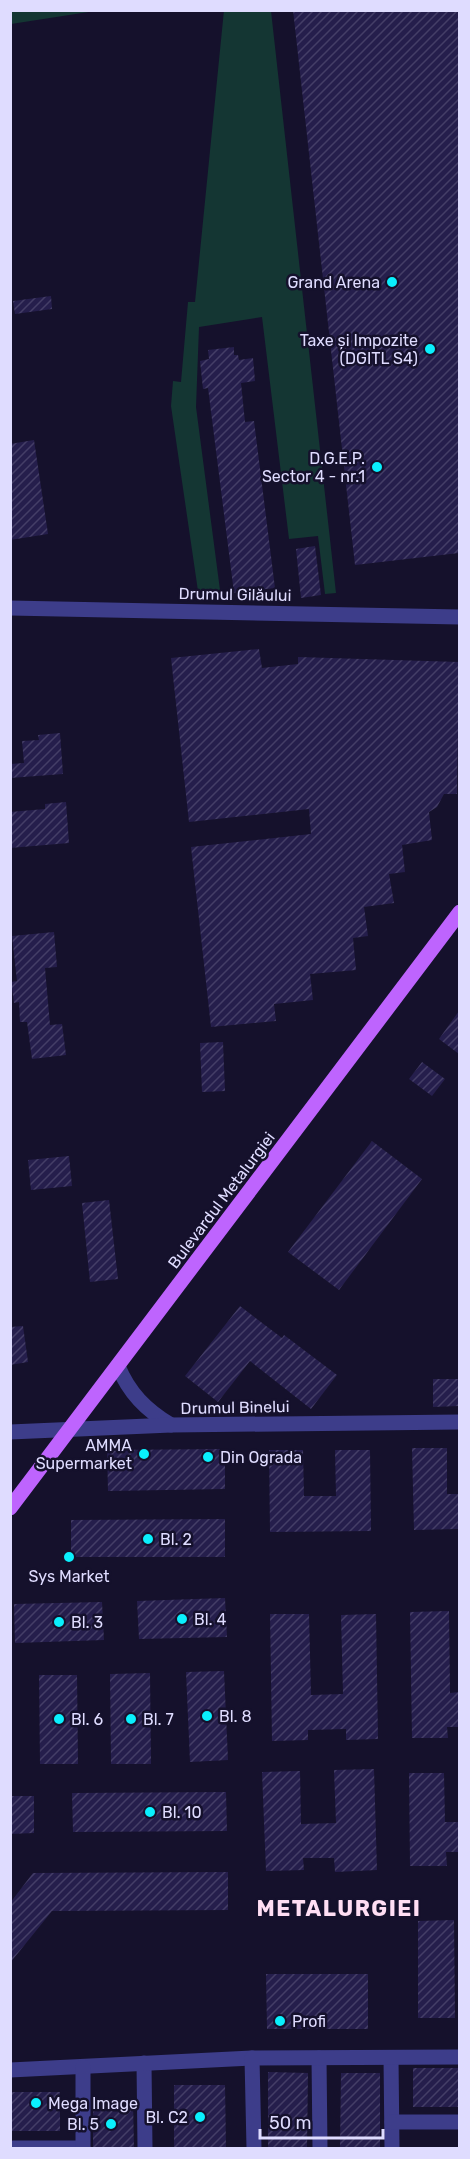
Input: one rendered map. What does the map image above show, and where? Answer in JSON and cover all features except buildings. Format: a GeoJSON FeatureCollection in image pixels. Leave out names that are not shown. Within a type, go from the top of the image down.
{"type":"FeatureCollection","features":[{"type":"Feature","properties":{"kind":"main road","name":"Bulevardul Metalurgiei"},"geometry":{"type":"LineString","coordinates":[[10,1508],[459,912]]}},
{"type":"Feature","properties":{"kind":"street","name":"Drumul Gilăului"},"geometry":{"type":"LineString","coordinates":[[10,608],[459,617]]}},
{"type":"Feature","properties":{"kind":"street"},"geometry":{"type":"LineString","coordinates":[[118,1366],[138,1400],[171,1425]]}},
{"type":"Feature","properties":{"kind":"street","name":"Drumul Binelui"},"geometry":{"type":"LineString","coordinates":[[10,1432],[69,1431],[118,1426],[459,1422]]}},
{"type":"Feature","properties":{"kind":"street"},"geometry":{"type":"LineString","coordinates":[[10,2070],[252,2058],[459,2058]]}},
{"type":"Feature","properties":{"kind":"street"},"geometry":{"type":"LineString","coordinates":[[252,2058],[254,2148]]}},
{"type":"Feature","properties":{"kind":"street"},"geometry":{"type":"LineString","coordinates":[[319,2058],[320,2148]]}},
{"type":"Feature","properties":{"kind":"street"},"geometry":{"type":"LineString","coordinates":[[391,2058],[392,2148]]}},
{"type":"Feature","properties":{"kind":"street"},"geometry":{"type":"LineString","coordinates":[[144,2063],[145,2148]]}},
{"type":"Feature","properties":{"kind":"street"},"geometry":{"type":"LineString","coordinates":[[13,2148],[83,2148],[83,2067]]}},
{"type":"Feature","properties":{"kind":"street"},"geometry":{"type":"LineString","coordinates":[[392,2122],[459,2122]]}},
{"type":"Feature","properties":{"kind":"green space"},"geometry":{"type":"Polygon","coordinates":[[[11,10],[95,10],[95,11],[11,24],[11,10]]]}},
{"type":"Feature","properties":{"kind":"green space"},"geometry":{"type":"Polygon","coordinates":[[[224,10],[271,11],[336,593],[325,594],[318,536],[289,539],[262,317],[199,327],[196,407],[220,590],[198,591],[171,406],[173,381],[181,382],[188,302],[195,302],[224,10]]]}},
{"type":"Feature","properties":{"kind":"place","name":"Grand Arena"},"geometry":{"type":"Point","coordinates":[392,282]}},
{"type":"Feature","properties":{"kind":"place","name":"Taxe și Impozite (DGITL S4)"},"geometry":{"type":"Point","coordinates":[430,349]}},
{"type":"Feature","properties":{"kind":"place","name":"D.G.E.P. Sector 4 - nr.1"},"geometry":{"type":"Point","coordinates":[377,467]}},
{"type":"Feature","properties":{"kind":"place","name":"AMMA Supermarket"},"geometry":{"type":"Point","coordinates":[144,1454]}},
{"type":"Feature","properties":{"kind":"place","name":"Din Ograda"},"geometry":{"type":"Point","coordinates":[208,1457]}},
{"type":"Feature","properties":{"kind":"place","name":"Bl. 2"},"geometry":{"type":"Point","coordinates":[148,1539]}},
{"type":"Feature","properties":{"kind":"place","name":"Sys Market"},"geometry":{"type":"Point","coordinates":[69,1557]}},
{"type":"Feature","properties":{"kind":"place","name":"Bl. 4"},"geometry":{"type":"Point","coordinates":[182,1619]}},
{"type":"Feature","properties":{"kind":"place","name":"Bl. 3"},"geometry":{"type":"Point","coordinates":[59,1622]}},
{"type":"Feature","properties":{"kind":"place","name":"Bl. 8"},"geometry":{"type":"Point","coordinates":[207,1716]}},
{"type":"Feature","properties":{"kind":"place","name":"Bl. 6"},"geometry":{"type":"Point","coordinates":[59,1719]}},
{"type":"Feature","properties":{"kind":"place","name":"Bl. 7"},"geometry":{"type":"Point","coordinates":[131,1719]}},
{"type":"Feature","properties":{"kind":"place","name":"Bl. 10"},"geometry":{"type":"Point","coordinates":[150,1812]}},
{"type":"Feature","properties":{"kind":"place","name":"Profi"},"geometry":{"type":"Point","coordinates":[280,2021]}},
{"type":"Feature","properties":{"kind":"place","name":"Mega Image"},"geometry":{"type":"Point","coordinates":[36,2103]}},
{"type":"Feature","properties":{"kind":"place","name":"Bl. C2"},"geometry":{"type":"Point","coordinates":[200,2117]}},
{"type":"Feature","properties":{"kind":"place","name":"Bl. 5"},"geometry":{"type":"Point","coordinates":[111,2124]}},
{"type":"Feature","properties":{"kind":"district","name":"METALURGIEI"},"geometry":{"type":"Point","coordinates":[339,1908]}}]}
